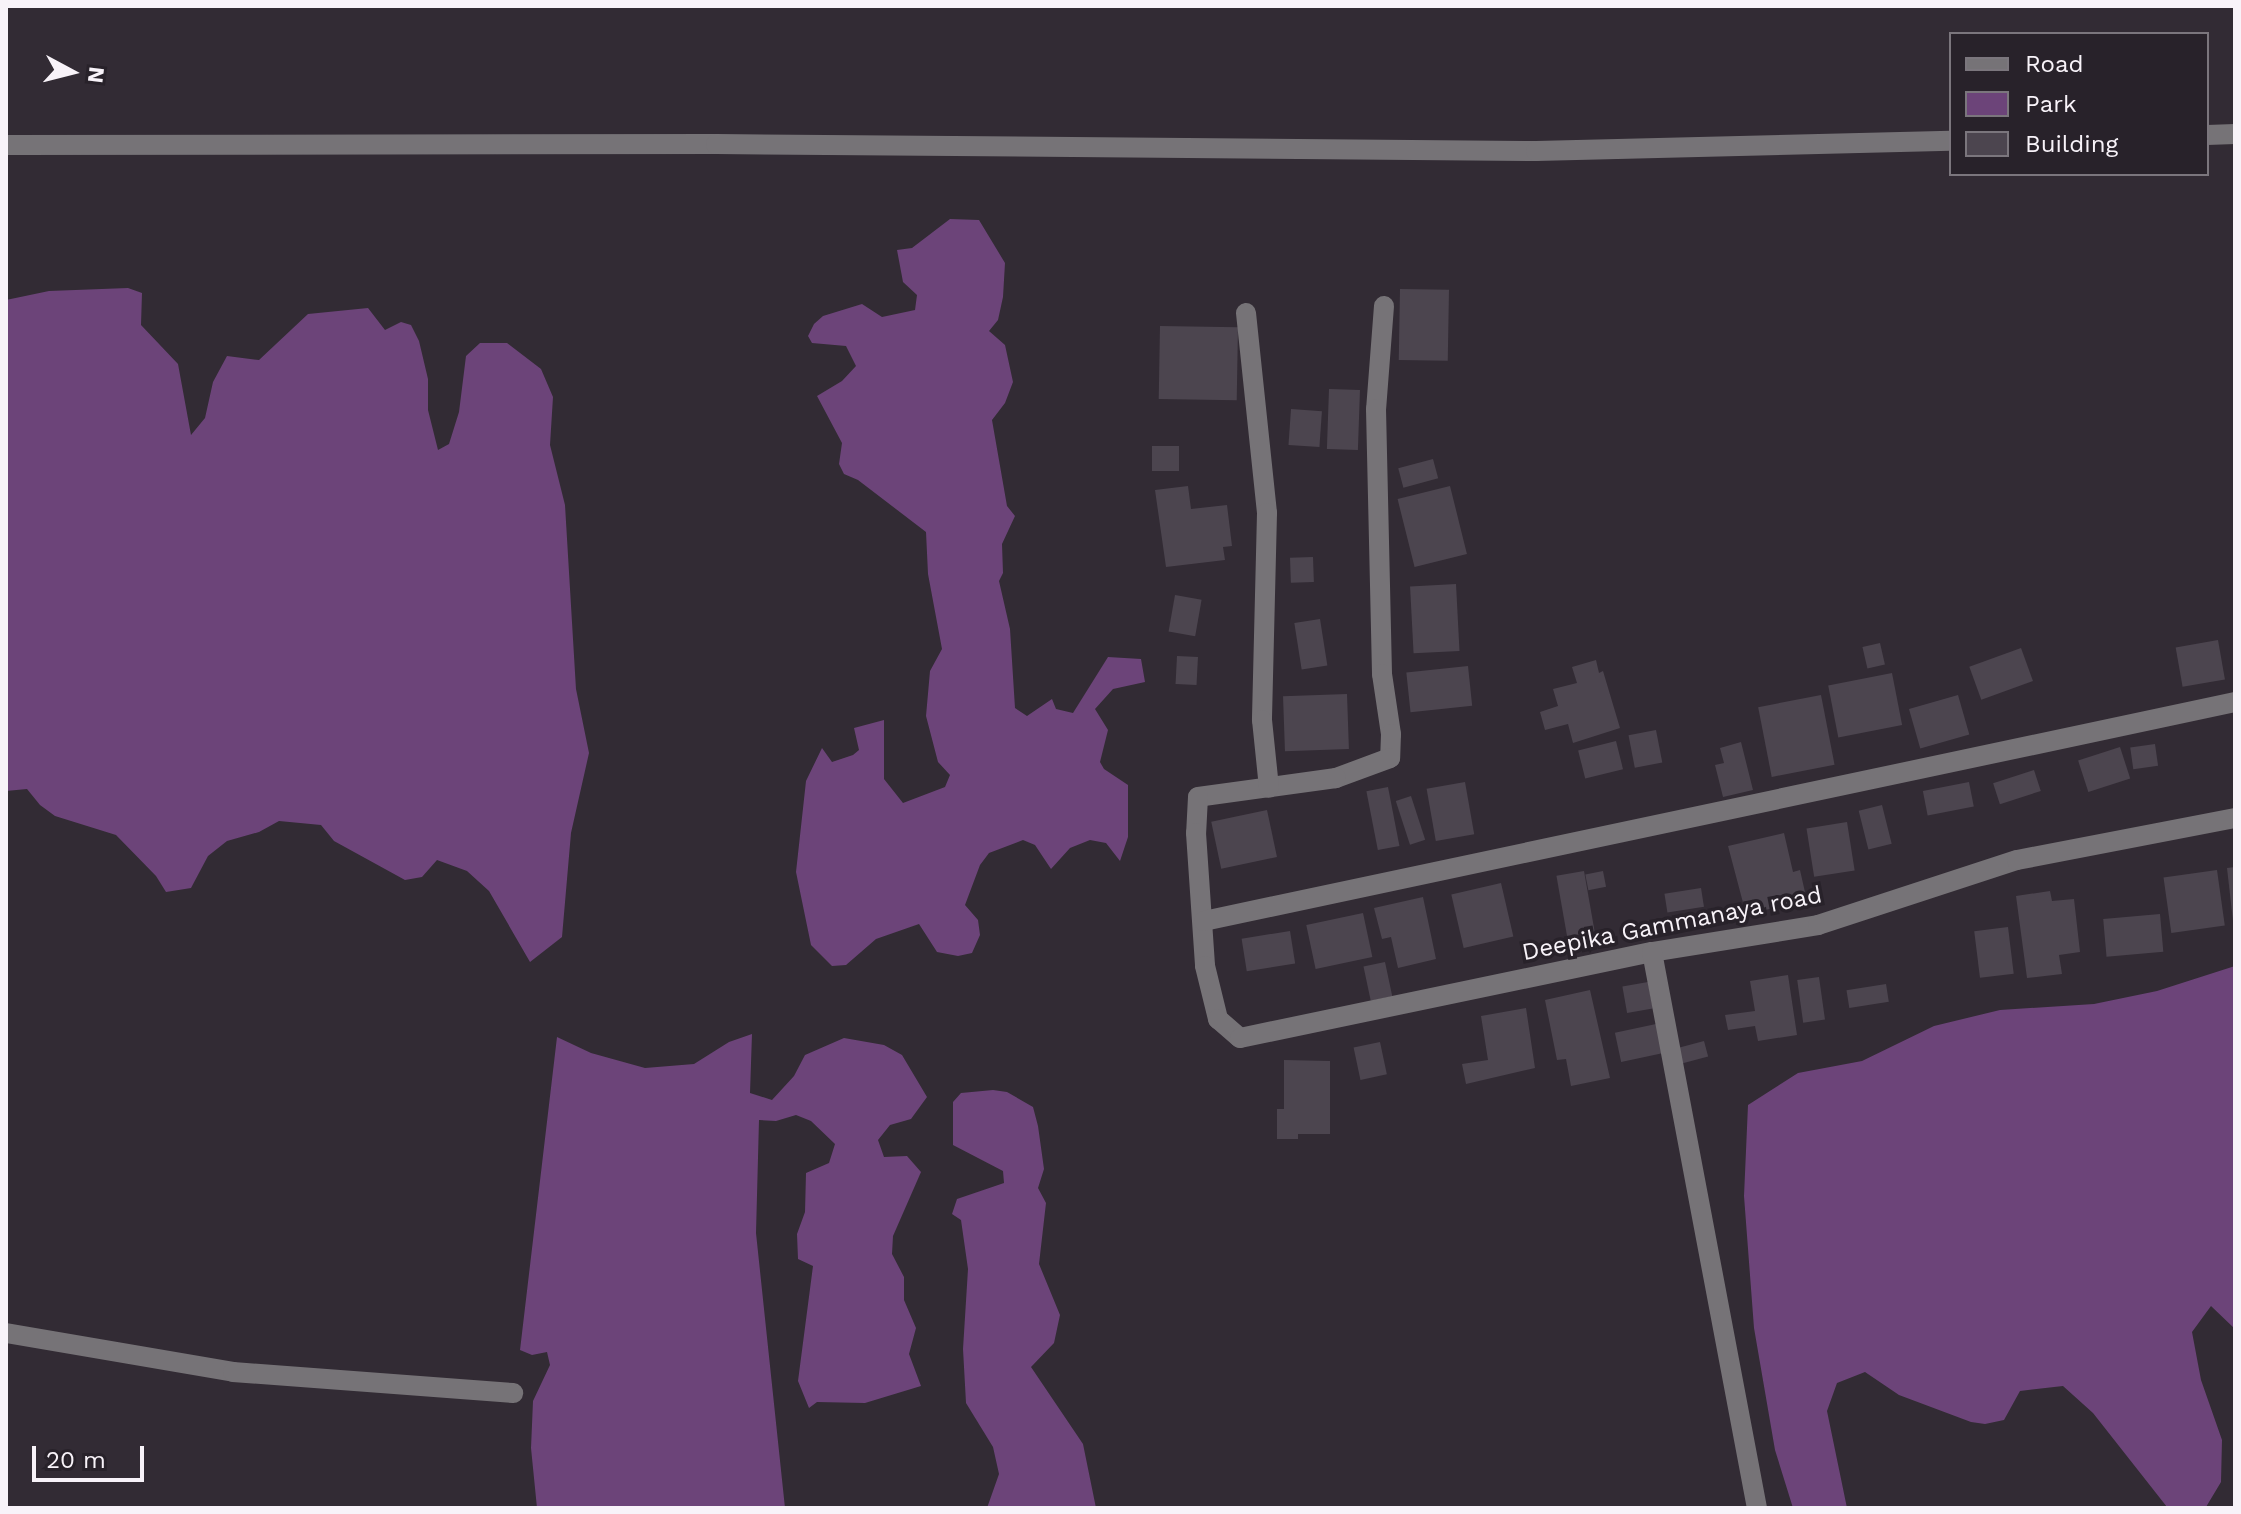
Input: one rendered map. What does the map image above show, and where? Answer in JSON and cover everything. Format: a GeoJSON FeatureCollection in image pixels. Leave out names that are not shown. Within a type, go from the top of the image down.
{"type":"FeatureCollection","features":[{"type":"Feature","properties":{"kind":"street"},"geometry":{"type":"LineString","coordinates":[[2209,135],[2235,134]]}},
{"type":"Feature","properties":{"kind":"street"},"geometry":{"type":"LineString","coordinates":[[6,145],[716,144],[1536,151],[1949,141]]}},
{"type":"Feature","properties":{"kind":"street","name":"Deepika Gammanaya road"},"geometry":{"type":"LineString","coordinates":[[1384,306],[1376,409],[1382,674],[1391,734],[1390,758],[1336,778],[1198,797],[1196,833],[1205,966],[1218,1019],[1240,1038],[1652,952],[1818,925],[2017,860],[2235,818]]}},
{"type":"Feature","properties":{"kind":"street"},"geometry":{"type":"LineString","coordinates":[[1246,313],[1267,513],[1262,720],[1269,788]]}},
{"type":"Feature","properties":{"kind":"street"},"geometry":{"type":"LineString","coordinates":[[1204,921],[2235,702]]}},
{"type":"Feature","properties":{"kind":"street"},"geometry":{"type":"LineString","coordinates":[[1652,952],[1757,1508]]}},
{"type":"Feature","properties":{"kind":"street"},"geometry":{"type":"LineString","coordinates":[[6,1333],[233,1372],[513,1393]]}},
{"type":"Feature","properties":{"kind":"green space"},"geometry":{"type":"Polygon","coordinates":[[[950,219],[979,220],[1005,263],[998,320],[989,331],[1005,345],[1013,382],[1005,403],[992,420],[1007,506],[1015,516],[1002,544],[1003,573],[999,581],[1010,629],[1015,708],[1027,716],[1052,699],[1056,709],[1073,713],[1108,657],[1141,659],[1145,682],[1113,689],[1095,709],[1108,730],[1100,762],[1104,769],[1128,785],[1128,837],[1120,861],[1106,843],[1090,840],[1070,848],[1051,869],[1035,845],[1023,840],[989,853],[980,865],[965,905],[978,920],[980,935],[972,953],[958,956],[937,952],[919,924],[876,939],[846,965],[832,966],[811,945],[796,872],[806,781],[822,748],[832,762],[853,755],[859,750],[854,728],[884,720],[884,779],[903,803],[945,787],[950,775],[938,762],[926,716],[930,671],[942,649],[928,574],[926,532],[858,480],[844,474],[839,464],[842,443],[817,396],[842,381],[856,366],[846,346],[812,343],[808,336],[823,316],[862,304],[882,317],[915,310],[917,295],[903,282],[897,250],[912,248],[950,219]]]}},
{"type":"Feature","properties":{"kind":"green space"},"geometry":{"type":"Polygon","coordinates":[[[128,288],[142,293],[141,325],[178,364],[191,435],[205,418],[213,382],[227,356],[259,360],[308,314],[368,308],[385,330],[401,322],[411,325],[419,341],[428,379],[428,410],[438,450],[449,444],[459,412],[466,356],[480,343],[507,343],[541,369],[553,397],[550,445],[565,505],[576,689],[589,753],[571,833],[562,937],[530,962],[489,891],[467,871],[437,860],[422,877],[405,880],[334,841],[321,825],[279,821],[259,832],[227,841],[208,856],[191,888],[166,892],[156,876],[116,835],[55,816],[40,805],[27,789],[6,791],[6,300],[49,291],[128,288]]]}},
{"type":"Feature","properties":{"kind":"green space"},"geometry":{"type":"Polygon","coordinates":[[[2235,966],[2235,1329],[2211,1306],[2192,1332],[2201,1380],[2222,1440],[2221,1482],[2206,1507],[2167,1507],[2093,1413],[2063,1386],[2020,1391],[2004,1420],[1985,1424],[1971,1422],[1899,1395],[1865,1372],[1837,1383],[1827,1411],[1847,1508],[1793,1508],[1775,1450],[1754,1328],[1744,1196],[1748,1105],[1798,1073],[1862,1061],[1934,1026],[2000,1010],[2094,1004],[2157,991],[2235,966]]]}},
{"type":"Feature","properties":{"kind":"green space"},"geometry":{"type":"Polygon","coordinates":[[[752,1034],[750,1093],[772,1100],[794,1076],[805,1055],[844,1038],[884,1045],[902,1055],[927,1097],[911,1119],[890,1125],[878,1140],[884,1157],[907,1156],[921,1172],[893,1236],[892,1254],[904,1277],[904,1300],[916,1328],[909,1354],[921,1386],[865,1403],[817,1402],[809,1408],[798,1381],[813,1266],[798,1259],[797,1234],[805,1212],[806,1173],[829,1163],[835,1144],[811,1121],[796,1115],[776,1121],[759,1120],[756,1233],[785,1508],[537,1508],[531,1448],[533,1401],[550,1365],[547,1352],[532,1355],[520,1350],[557,1037],[591,1053],[645,1068],[694,1064],[729,1042],[752,1034]]]}},
{"type":"Feature","properties":{"kind":"green space"},"geometry":{"type":"Polygon","coordinates":[[[1007,1092],[1033,1107],[1038,1126],[1044,1169],[1038,1188],[1046,1203],[1039,1264],[1060,1315],[1054,1343],[1031,1367],[1083,1444],[1096,1508],[987,1508],[999,1474],[993,1447],[966,1403],[963,1349],[968,1269],[961,1220],[952,1214],[957,1199],[1004,1183],[1003,1171],[953,1145],[953,1102],[961,1093],[1007,1092]]]}},
{"type":"Feature","properties":{"kind":"building"},"geometry":{"type":"Polygon","coordinates":[[[1400,289],[1449,290],[1448,361],[1399,360],[1400,289]]]}},
{"type":"Feature","properties":{"kind":"building"},"geometry":{"type":"Polygon","coordinates":[[[1160,326],[1238,327],[1237,400],[1159,399],[1160,326]]]}},
{"type":"Feature","properties":{"kind":"building"},"geometry":{"type":"Polygon","coordinates":[[[1329,389],[1360,390],[1358,450],[1327,449],[1329,389]]]}},
{"type":"Feature","properties":{"kind":"building"},"geometry":{"type":"Polygon","coordinates":[[[1291,409],[1322,411],[1319,447],[1288,445],[1291,409]]]}},
{"type":"Feature","properties":{"kind":"building"},"geometry":{"type":"Polygon","coordinates":[[[1152,446],[1179,446],[1179,471],[1152,471],[1152,446]]]}},
{"type":"Feature","properties":{"kind":"building"},"geometry":{"type":"Polygon","coordinates":[[[1433,459],[1438,478],[1403,488],[1398,468],[1433,459]]]}},
{"type":"Feature","properties":{"kind":"building"},"geometry":{"type":"Polygon","coordinates":[[[1188,486],[1191,509],[1227,505],[1232,546],[1223,547],[1225,560],[1166,567],[1155,490],[1188,486]]]}},
{"type":"Feature","properties":{"kind":"building"},"geometry":{"type":"Polygon","coordinates":[[[1450,486],[1467,554],[1415,567],[1398,499],[1450,486]]]}},
{"type":"Feature","properties":{"kind":"building"},"geometry":{"type":"Polygon","coordinates":[[[1313,557],[1314,582],[1291,583],[1290,558],[1313,557]]]}},
{"type":"Feature","properties":{"kind":"building"},"geometry":{"type":"Polygon","coordinates":[[[1456,584],[1460,651],[1414,653],[1410,586],[1456,584]]]}},
{"type":"Feature","properties":{"kind":"building"},"geometry":{"type":"Polygon","coordinates":[[[1175,595],[1202,600],[1195,636],[1169,631],[1175,595]]]}},
{"type":"Feature","properties":{"kind":"building"},"geometry":{"type":"Polygon","coordinates":[[[1320,619],[1327,665],[1302,669],[1294,623],[1320,619]]]}},
{"type":"Feature","properties":{"kind":"building"},"geometry":{"type":"Polygon","coordinates":[[[2218,640],[2225,679],[2183,687],[2176,647],[2218,640]]]}},
{"type":"Feature","properties":{"kind":"building"},"geometry":{"type":"Polygon","coordinates":[[[1880,643],[1885,664],[1867,668],[1862,647],[1880,643]]]}},
{"type":"Feature","properties":{"kind":"building"},"geometry":{"type":"Polygon","coordinates":[[[2021,648],[2033,681],[1981,700],[1969,667],[2021,648]]]}},
{"type":"Feature","properties":{"kind":"building"},"geometry":{"type":"Polygon","coordinates":[[[1177,656],[1198,657],[1197,685],[1176,684],[1177,656]]]}},
{"type":"Feature","properties":{"kind":"building"},"geometry":{"type":"Polygon","coordinates":[[[1596,660],[1599,673],[1603,671],[1620,728],[1573,743],[1568,724],[1545,730],[1540,712],[1558,706],[1553,689],[1577,683],[1572,667],[1596,660]]]}},
{"type":"Feature","properties":{"kind":"building"},"geometry":{"type":"Polygon","coordinates":[[[1468,666],[1472,706],[1411,712],[1406,672],[1468,666]]]}},
{"type":"Feature","properties":{"kind":"building"},"geometry":{"type":"Polygon","coordinates":[[[1892,673],[1902,725],[1838,737],[1828,685],[1892,673]]]}},
{"type":"Feature","properties":{"kind":"building"},"geometry":{"type":"Polygon","coordinates":[[[1347,694],[1349,749],[1285,751],[1283,696],[1347,694]]]}},
{"type":"Feature","properties":{"kind":"building"},"geometry":{"type":"Polygon","coordinates":[[[1821,695],[1835,765],[1772,777],[1758,707],[1821,695]]]}},
{"type":"Feature","properties":{"kind":"building"},"geometry":{"type":"Polygon","coordinates":[[[1958,695],[1969,734],[1920,748],[1909,709],[1958,695]]]}},
{"type":"Feature","properties":{"kind":"building"},"geometry":{"type":"Polygon","coordinates":[[[1656,730],[1662,762],[1635,768],[1629,735],[1656,730]]]}},
{"type":"Feature","properties":{"kind":"building"},"geometry":{"type":"Polygon","coordinates":[[[1616,741],[1623,769],[1585,779],[1578,750],[1616,741]]]}},
{"type":"Feature","properties":{"kind":"building"},"geometry":{"type":"Polygon","coordinates":[[[1741,742],[1753,790],[1723,797],[1715,765],[1724,763],[1720,748],[1741,742]]]}},
{"type":"Feature","properties":{"kind":"building"},"geometry":{"type":"Polygon","coordinates":[[[2155,744],[2158,766],[2133,769],[2130,747],[2155,744]]]}},
{"type":"Feature","properties":{"kind":"building"},"geometry":{"type":"Polygon","coordinates":[[[2120,747],[2130,778],[2088,792],[2078,761],[2120,747]]]}},
{"type":"Feature","properties":{"kind":"building"},"geometry":{"type":"Polygon","coordinates":[[[2034,770],[2041,791],[2000,804],[1993,783],[2034,770]]]}},
{"type":"Feature","properties":{"kind":"building"},"geometry":{"type":"Polygon","coordinates":[[[1465,782],[1474,834],[1436,841],[1427,789],[1465,782]]]}},
{"type":"Feature","properties":{"kind":"building"},"geometry":{"type":"Polygon","coordinates":[[[1969,782],[1974,807],[1928,816],[1923,791],[1969,782]]]}},
{"type":"Feature","properties":{"kind":"building"},"geometry":{"type":"Polygon","coordinates":[[[1388,787],[1399,846],[1378,850],[1366,791],[1388,787]]]}},
{"type":"Feature","properties":{"kind":"building"},"geometry":{"type":"Polygon","coordinates":[[[1411,796],[1425,840],[1410,845],[1396,801],[1411,796]]]}},
{"type":"Feature","properties":{"kind":"building"},"geometry":{"type":"Polygon","coordinates":[[[1882,805],[1892,844],[1868,850],[1859,811],[1882,805]]]}},
{"type":"Feature","properties":{"kind":"building"},"geometry":{"type":"Polygon","coordinates":[[[1267,810],[1277,857],[1221,869],[1211,822],[1267,810]]]}},
{"type":"Feature","properties":{"kind":"building"},"geometry":{"type":"Polygon","coordinates":[[[1847,822],[1855,870],[1814,877],[1807,828],[1847,822]]]}},
{"type":"Feature","properties":{"kind":"building"},"geometry":{"type":"Polygon","coordinates":[[[1784,833],[1793,872],[1800,870],[1807,901],[1746,914],[1728,846],[1784,833]]]}},
{"type":"Feature","properties":{"kind":"building"},"geometry":{"type":"Polygon","coordinates":[[[2235,867],[2235,921],[2233,921],[2227,868],[2235,867]]]}},
{"type":"Feature","properties":{"kind":"building"},"geometry":{"type":"Polygon","coordinates":[[[2217,870],[2225,925],[2171,933],[2164,878],[2217,870]]]}},
{"type":"Feature","properties":{"kind":"building"},"geometry":{"type":"Polygon","coordinates":[[[1584,871],[1596,939],[1568,944],[1556,876],[1584,871]]]}},
{"type":"Feature","properties":{"kind":"building"},"geometry":{"type":"Polygon","coordinates":[[[1603,871],[1606,887],[1588,890],[1585,874],[1603,871]]]}},
{"type":"Feature","properties":{"kind":"building"},"geometry":{"type":"Polygon","coordinates":[[[1501,883],[1513,937],[1464,948],[1451,894],[1501,883]]]}},
{"type":"Feature","properties":{"kind":"building"},"geometry":{"type":"Polygon","coordinates":[[[1701,888],[1704,907],[1667,913],[1664,894],[1701,888]]]}},
{"type":"Feature","properties":{"kind":"building"},"geometry":{"type":"Polygon","coordinates":[[[2050,891],[2052,901],[2074,899],[2080,952],[2059,955],[2062,974],[2027,978],[2016,896],[2050,891]]]}},
{"type":"Feature","properties":{"kind":"building"},"geometry":{"type":"Polygon","coordinates":[[[1423,897],[1436,959],[1398,968],[1391,937],[1382,939],[1374,908],[1423,897]]]}},
{"type":"Feature","properties":{"kind":"building"},"geometry":{"type":"Polygon","coordinates":[[[1363,913],[1372,957],[1316,969],[1306,925],[1363,913]]]}},
{"type":"Feature","properties":{"kind":"building"},"geometry":{"type":"Polygon","coordinates":[[[2160,914],[2163,952],[2107,957],[2103,919],[2160,914]]]}},
{"type":"Feature","properties":{"kind":"building"},"geometry":{"type":"Polygon","coordinates":[[[2008,927],[2014,974],[1980,978],[1974,931],[2008,927]]]}},
{"type":"Feature","properties":{"kind":"building"},"geometry":{"type":"Polygon","coordinates":[[[1290,931],[1295,964],[1247,971],[1242,939],[1290,931]]]}},
{"type":"Feature","properties":{"kind":"building"},"geometry":{"type":"Polygon","coordinates":[[[1385,962],[1392,996],[1371,1001],[1363,967],[1385,962]]]}},
{"type":"Feature","properties":{"kind":"building"},"geometry":{"type":"Polygon","coordinates":[[[1788,975],[1797,1035],[1758,1041],[1755,1026],[1728,1030],[1725,1015],[1755,1011],[1750,981],[1788,975]]]}},
{"type":"Feature","properties":{"kind":"building"},"geometry":{"type":"Polygon","coordinates":[[[1819,977],[1825,1020],[1803,1023],[1797,980],[1819,977]]]}},
{"type":"Feature","properties":{"kind":"building"},"geometry":{"type":"Polygon","coordinates":[[[1648,982],[1653,1009],[1627,1013],[1622,987],[1648,982]]]}},
{"type":"Feature","properties":{"kind":"building"},"geometry":{"type":"Polygon","coordinates":[[[1886,984],[1889,1002],[1849,1008],[1846,990],[1886,984]]]}},
{"type":"Feature","properties":{"kind":"building"},"geometry":{"type":"Polygon","coordinates":[[[1590,990],[1610,1078],[1571,1086],[1566,1059],[1557,1060],[1545,1000],[1590,990]]]}},
{"type":"Feature","properties":{"kind":"building"},"geometry":{"type":"Polygon","coordinates":[[[1526,1008],[1535,1068],[1466,1084],[1462,1064],[1488,1060],[1481,1016],[1526,1008]]]}},
{"type":"Feature","properties":{"kind":"building"},"geometry":{"type":"Polygon","coordinates":[[[1656,1024],[1662,1053],[1621,1062],[1615,1033],[1656,1024]]]}},
{"type":"Feature","properties":{"kind":"building"},"geometry":{"type":"Polygon","coordinates":[[[1704,1041],[1708,1056],[1675,1065],[1671,1050],[1704,1041]]]}},
{"type":"Feature","properties":{"kind":"building"},"geometry":{"type":"Polygon","coordinates":[[[1380,1042],[1387,1074],[1360,1080],[1354,1048],[1380,1042]]]}},
{"type":"Feature","properties":{"kind":"building"},"geometry":{"type":"Polygon","coordinates":[[[1284,1060],[1330,1061],[1330,1134],[1298,1134],[1298,1139],[1277,1139],[1277,1109],[1284,1109],[1284,1060]]]}}]}
